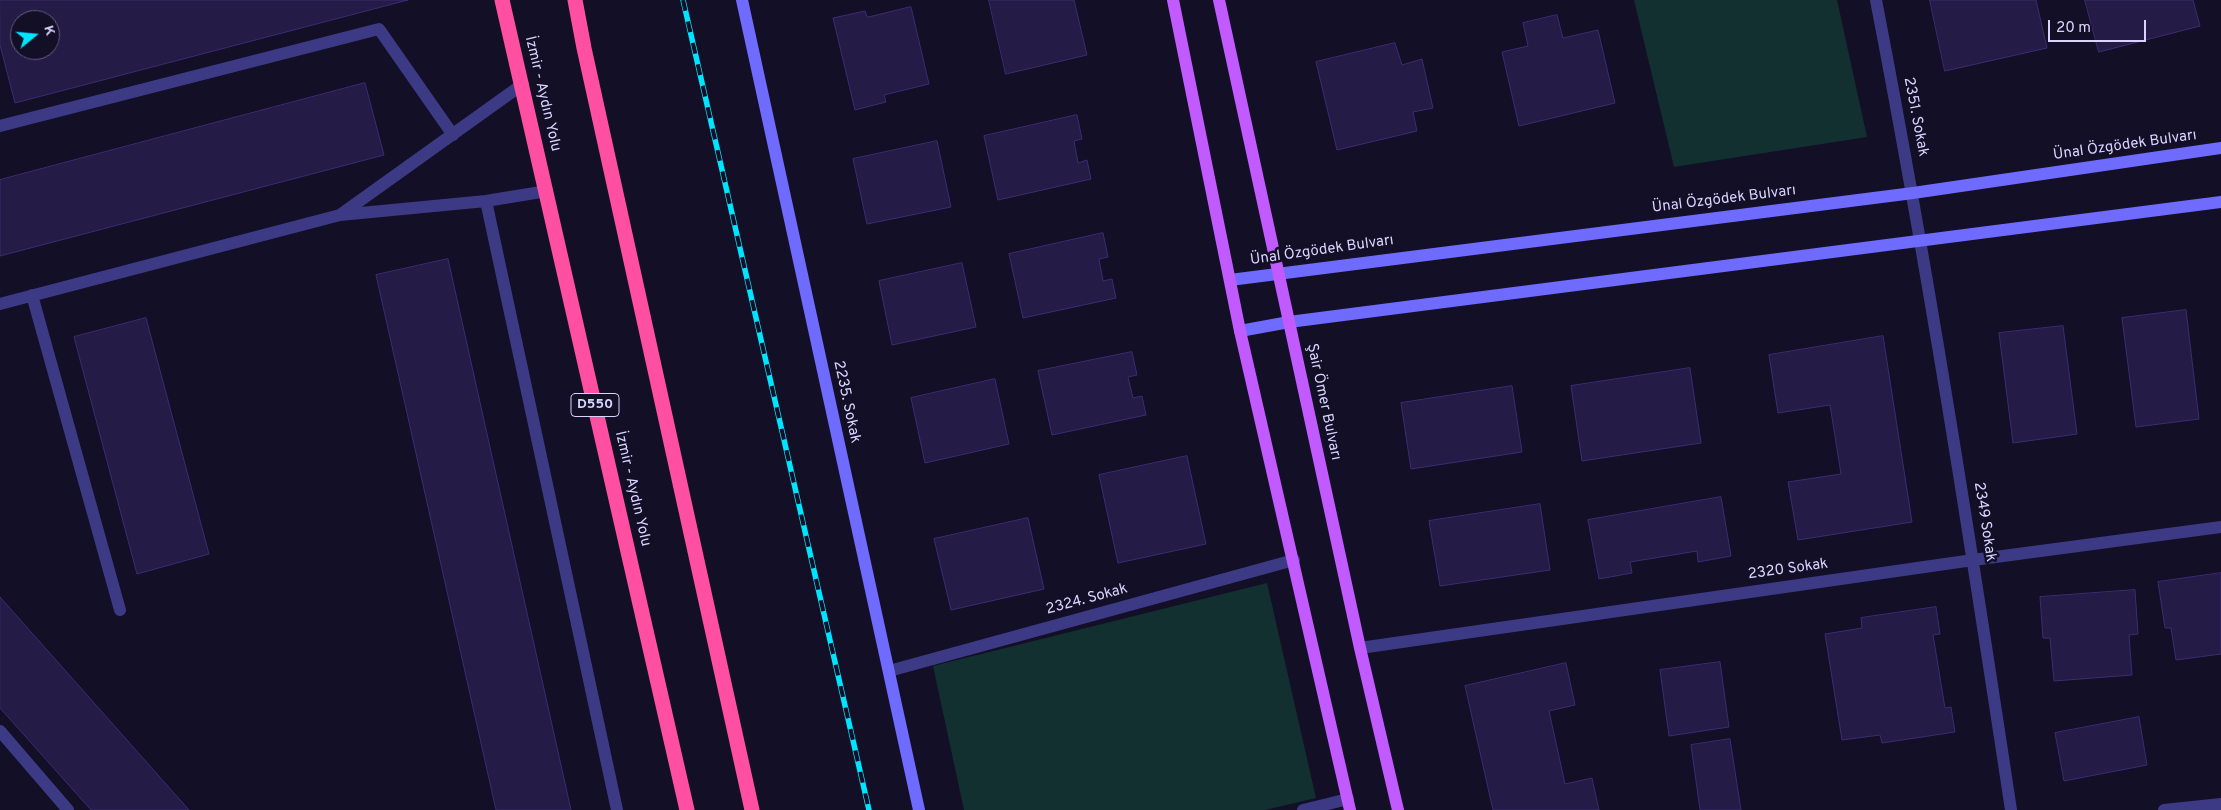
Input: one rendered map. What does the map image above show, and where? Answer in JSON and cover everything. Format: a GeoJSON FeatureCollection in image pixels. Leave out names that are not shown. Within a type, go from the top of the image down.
{"type":"FeatureCollection","features":[{"type":"Feature","properties":{"kind":"highway","name":"İzmir - Aydın Yolu"},"geometry":{"type":"LineString","coordinates":[[502,0],[523,84],[687,810]]}},
{"type":"Feature","properties":{"kind":"highway"},"geometry":{"type":"LineString","coordinates":[[576,0],[584,48],[752,810]]}},
{"type":"Feature","properties":{"kind":"main road","name":"2235. Sokak"},"geometry":{"type":"LineString","coordinates":[[742,0],[919,810]]}},
{"type":"Feature","properties":{"kind":"main road"},"geometry":{"type":"LineString","coordinates":[[1173,0],[1240,331],[1349,805]]}},
{"type":"Feature","properties":{"kind":"main road","name":"Şair Ömer Bulvarı"},"geometry":{"type":"LineString","coordinates":[[1219,0],[1360,648],[1398,810]]}},
{"type":"Feature","properties":{"kind":"main road","name":"Ünal Özgödek Bulvarı"},"geometry":{"type":"LineString","coordinates":[[1230,280],[1279,272],[1913,193],[2221,148]]}},
{"type":"Feature","properties":{"kind":"main road"},"geometry":{"type":"LineString","coordinates":[[1240,331],[1289,322],[2221,202]]}},
{"type":"Feature","properties":{"kind":"street","name":"2351. Sokak"},"geometry":{"type":"LineString","coordinates":[[1876,0],[1921,240]]}},
{"type":"Feature","properties":{"kind":"street"},"geometry":{"type":"LineString","coordinates":[[0,126],[379,29],[453,135]]}},
{"type":"Feature","properties":{"kind":"street"},"geometry":{"type":"LineString","coordinates":[[340,215],[523,84]]}},
{"type":"Feature","properties":{"kind":"street"},"geometry":{"type":"LineString","coordinates":[[0,304],[340,215],[486,201],[547,191]]}},
{"type":"Feature","properties":{"kind":"street"},"geometry":{"type":"LineString","coordinates":[[486,201],[617,810]]}},
{"type":"Feature","properties":{"kind":"street","name":"2349 Sokak"},"geometry":{"type":"LineString","coordinates":[[1921,240],[2011,810]]}},
{"type":"Feature","properties":{"kind":"street"},"geometry":{"type":"LineString","coordinates":[[32,296],[120,610]]}},
{"type":"Feature","properties":{"kind":"street","name":"2320 Sokak"},"geometry":{"type":"LineString","coordinates":[[1360,648],[1973,560],[2221,527]]}},
{"type":"Feature","properties":{"kind":"street","name":"2324. Sokak"},"geometry":{"type":"LineString","coordinates":[[889,671],[1294,560]]}},
{"type":"Feature","properties":{"kind":"street"},"geometry":{"type":"LineString","coordinates":[[0,731],[68,810]]}},
{"type":"Feature","properties":{"kind":"street"},"geometry":{"type":"LineString","coordinates":[[2164,810],[2221,804]]}},
{"type":"Feature","properties":{"kind":"street"},"geometry":{"type":"LineString","coordinates":[[1303,810],[1349,805]]}},
{"type":"Feature","properties":{"kind":"green space"},"geometry":{"type":"Polygon","coordinates":[[[1634,0],[1837,0],[1867,137],[1674,167],[1634,0]]]}},
{"type":"Feature","properties":{"kind":"green space"},"geometry":{"type":"Polygon","coordinates":[[[1267,583],[1316,798],[1265,810],[964,810],[933,666],[1267,583]]]}},
{"type":"Feature","properties":{"kind":"building"},"geometry":{"type":"Polygon","coordinates":[[[0,0],[408,0],[15,103],[0,45],[0,0]]]}},
{"type":"Feature","properties":{"kind":"building"},"geometry":{"type":"Polygon","coordinates":[[[989,0],[1074,0],[1087,55],[1006,74],[989,0]]]}},
{"type":"Feature","properties":{"kind":"building"},"geometry":{"type":"Polygon","coordinates":[[[1930,0],[2036,0],[2047,48],[1945,71],[1930,0]]]}},
{"type":"Feature","properties":{"kind":"building"},"geometry":{"type":"Polygon","coordinates":[[[2085,0],[2193,0],[2200,26],[2099,52],[2085,0]]]}},
{"type":"Feature","properties":{"kind":"building"},"geometry":{"type":"Polygon","coordinates":[[[911,7],[929,84],[884,95],[886,102],[855,110],[833,18],[865,11],[867,17],[911,7]]]}},
{"type":"Feature","properties":{"kind":"building"},"geometry":{"type":"Polygon","coordinates":[[[1557,15],[1563,38],[1598,30],[1615,103],[1519,126],[1502,52],[1528,46],[1523,23],[1557,15]]]}},
{"type":"Feature","properties":{"kind":"building"},"geometry":{"type":"Polygon","coordinates":[[[1395,43],[1402,65],[1422,59],[1433,108],[1413,112],[1417,131],[1337,150],[1316,62],[1395,43]]]}},
{"type":"Feature","properties":{"kind":"building"},"geometry":{"type":"Polygon","coordinates":[[[365,83],[384,155],[0,256],[0,180],[365,83]]]}},
{"type":"Feature","properties":{"kind":"building"},"geometry":{"type":"Polygon","coordinates":[[[1077,115],[1082,139],[1074,141],[1078,163],[1087,160],[1091,179],[998,200],[984,136],[1077,115]]]}},
{"type":"Feature","properties":{"kind":"building"},"geometry":{"type":"Polygon","coordinates":[[[937,141],[951,207],[867,224],[853,159],[937,141]]]}},
{"type":"Feature","properties":{"kind":"building"},"geometry":{"type":"Polygon","coordinates":[[[1103,233],[1108,257],[1099,259],[1103,281],[1112,279],[1116,298],[1023,318],[1009,254],[1103,233]]]}},
{"type":"Feature","properties":{"kind":"building"},"geometry":{"type":"Polygon","coordinates":[[[448,259],[571,810],[496,810],[376,275],[448,259]]]}},
{"type":"Feature","properties":{"kind":"building"},"geometry":{"type":"Polygon","coordinates":[[[962,263],[976,327],[892,345],[879,281],[962,263]]]}},
{"type":"Feature","properties":{"kind":"building"},"geometry":{"type":"Polygon","coordinates":[[[2186,310],[2199,419],[2136,427],[2122,318],[2186,310]]]}},
{"type":"Feature","properties":{"kind":"building"},"geometry":{"type":"Polygon","coordinates":[[[146,318],[209,554],[137,574],[74,337],[146,318]]]}},
{"type":"Feature","properties":{"kind":"building"},"geometry":{"type":"Polygon","coordinates":[[[2063,326],[2077,434],[2013,443],[1999,333],[2063,326]]]}},
{"type":"Feature","properties":{"kind":"building"},"geometry":{"type":"Polygon","coordinates":[[[1883,336],[1912,522],[1798,540],[1788,482],[1841,474],[1830,405],[1778,413],[1769,355],[1883,336]]]}},
{"type":"Feature","properties":{"kind":"building"},"geometry":{"type":"Polygon","coordinates":[[[1132,352],[1137,375],[1128,377],[1133,398],[1142,396],[1146,415],[1052,435],[1038,371],[1132,352]]]}},
{"type":"Feature","properties":{"kind":"building"},"geometry":{"type":"Polygon","coordinates":[[[1690,368],[1701,443],[1582,461],[1571,386],[1690,368]]]}},
{"type":"Feature","properties":{"kind":"building"},"geometry":{"type":"Polygon","coordinates":[[[995,379],[1009,444],[925,463],[911,398],[995,379]]]}},
{"type":"Feature","properties":{"kind":"building"},"geometry":{"type":"Polygon","coordinates":[[[1512,386],[1522,452],[1411,469],[1401,403],[1512,386]]]}},
{"type":"Feature","properties":{"kind":"building"},"geometry":{"type":"Polygon","coordinates":[[[1187,456],[1206,544],[1118,563],[1099,475],[1187,456]]]}},
{"type":"Feature","properties":{"kind":"building"},"geometry":{"type":"Polygon","coordinates":[[[1721,497],[1731,556],[1698,562],[1697,551],[1630,562],[1632,573],[1599,579],[1588,520],[1721,497]]]}},
{"type":"Feature","properties":{"kind":"building"},"geometry":{"type":"Polygon","coordinates":[[[1540,504],[1550,570],[1440,586],[1429,521],[1540,504]]]}},
{"type":"Feature","properties":{"kind":"building"},"geometry":{"type":"Polygon","coordinates":[[[1028,518],[1044,589],[951,610],[934,539],[1028,518]]]}},
{"type":"Feature","properties":{"kind":"building"},"geometry":{"type":"Polygon","coordinates":[[[2221,573],[2221,654],[2176,660],[2171,628],[2165,628],[2158,582],[2221,573]]]}},
{"type":"Feature","properties":{"kind":"building"},"geometry":{"type":"Polygon","coordinates":[[[2135,590],[2138,634],[2129,635],[2132,675],[2054,681],[2050,638],[2043,638],[2040,597],[2135,590]]]}},
{"type":"Feature","properties":{"kind":"building"},"geometry":{"type":"Polygon","coordinates":[[[0,597],[189,810],[91,810],[0,708],[0,597]]]}},
{"type":"Feature","properties":{"kind":"building"},"geometry":{"type":"Polygon","coordinates":[[[1936,607],[1940,634],[1933,635],[1945,708],[1951,707],[1955,732],[1882,743],[1880,735],[1842,740],[1825,634],[1862,628],[1861,618],[1936,607]]]}},
{"type":"Feature","properties":{"kind":"building"},"geometry":{"type":"Polygon","coordinates":[[[1720,662],[1729,727],[1669,736],[1660,670],[1720,662]]]}},
{"type":"Feature","properties":{"kind":"building"},"geometry":{"type":"Polygon","coordinates":[[[1566,663],[1575,705],[1549,711],[1565,784],[1592,778],[1599,810],[1493,810],[1465,686],[1566,663]]]}},
{"type":"Feature","properties":{"kind":"building"},"geometry":{"type":"Polygon","coordinates":[[[2139,717],[2147,765],[2064,781],[2055,733],[2139,717]]]}},
{"type":"Feature","properties":{"kind":"building"},"geometry":{"type":"Polygon","coordinates":[[[1730,739],[1741,810],[1700,810],[1691,745],[1730,739]]]}},
{"type":"Feature","properties":{"kind":"railway"},"geometry":{"type":"LineString","coordinates":[[683,0],[869,810]]}}]}
